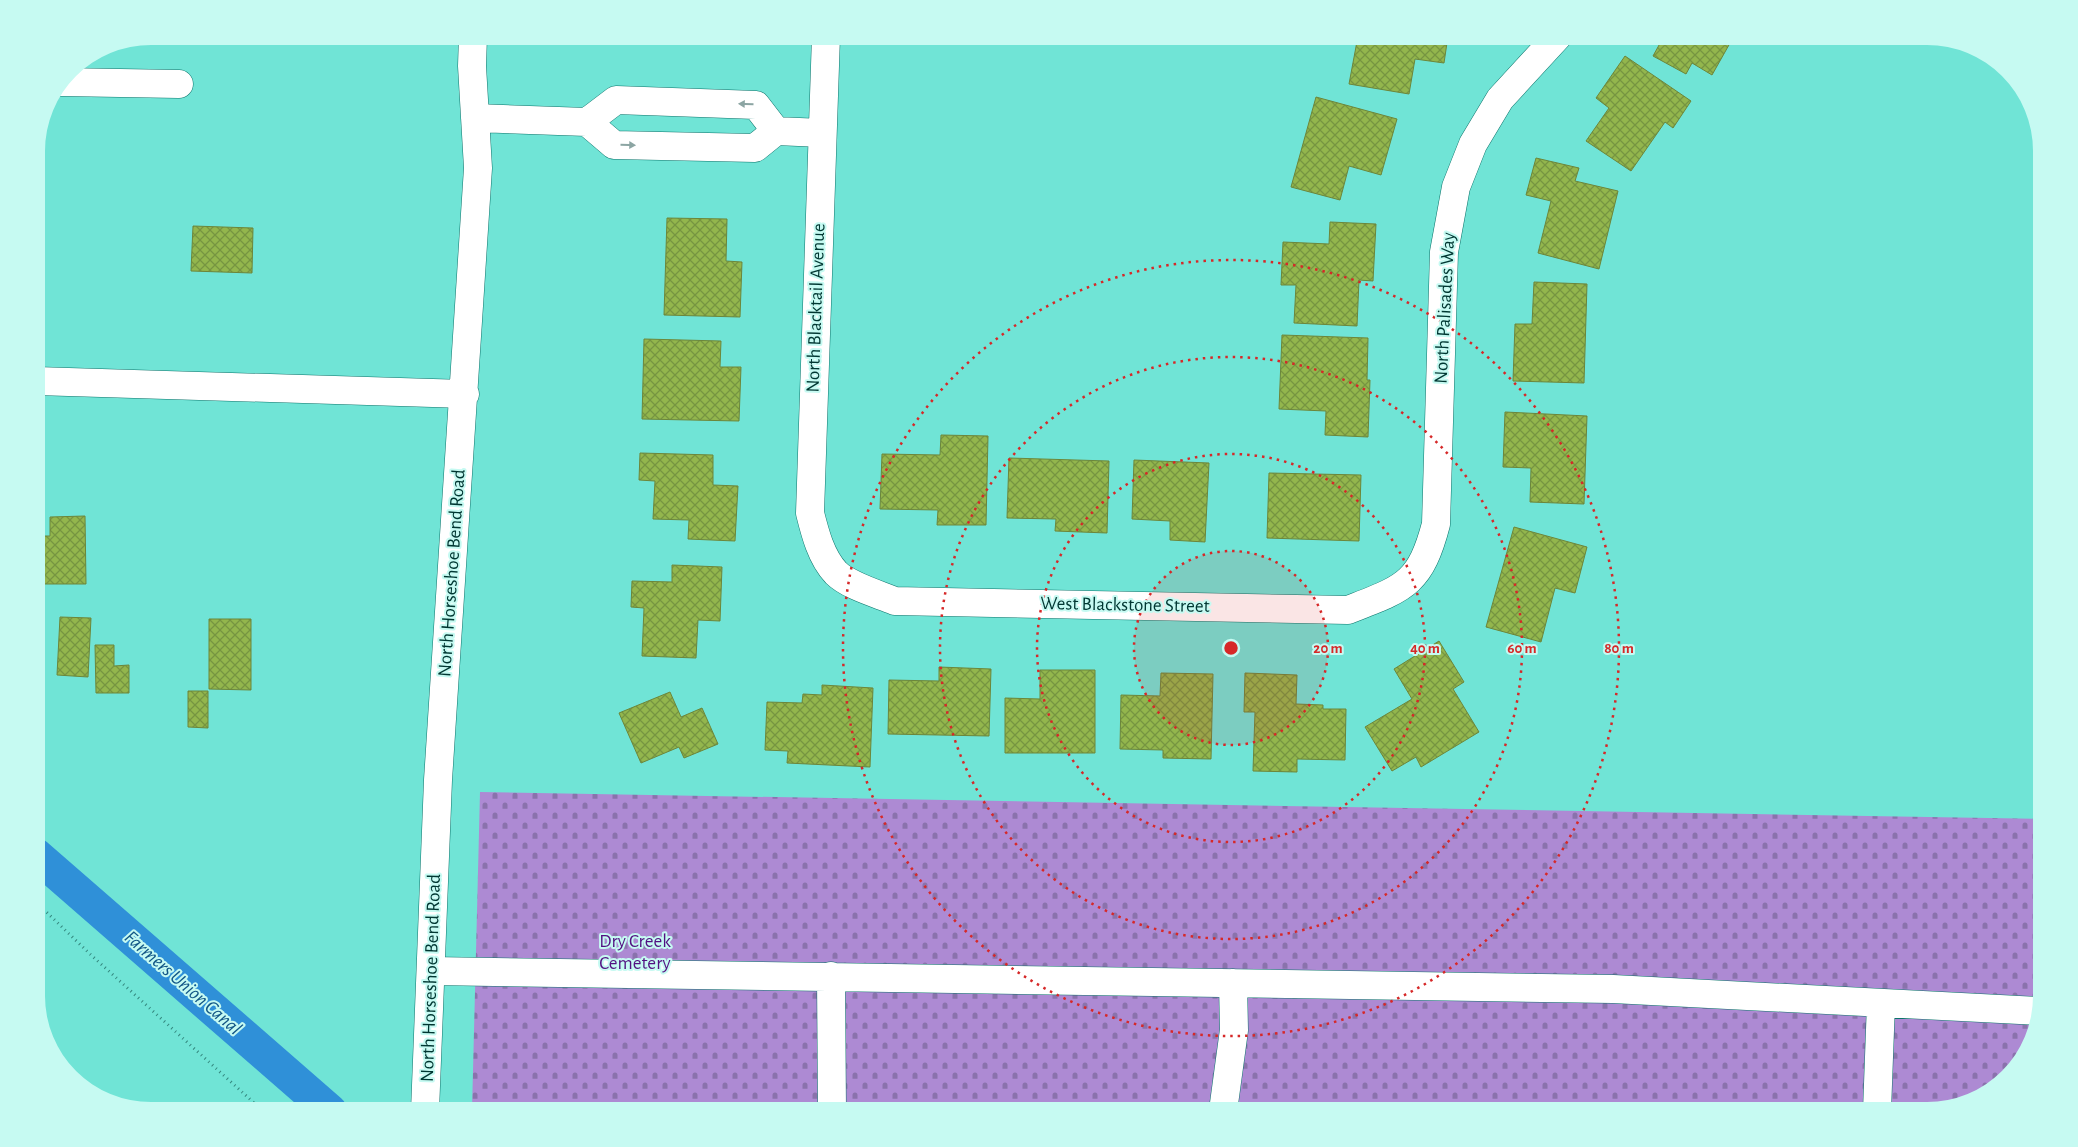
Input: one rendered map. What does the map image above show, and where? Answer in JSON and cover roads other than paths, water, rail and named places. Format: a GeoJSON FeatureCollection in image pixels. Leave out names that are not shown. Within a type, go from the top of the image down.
{"type":"FeatureCollection","features":[{"type":"Feature","properties":{"kind":"street","name":"North Horseshoe Bend Road"},"geometry":{"type":"LineString","coordinates":[[426,1102],[438,780],[478,168],[473,45]]}},
{"type":"Feature","properties":{"kind":"street","name":"North Blacktail Avenue"},"geometry":{"type":"LineString","coordinates":[[826,45],[810,513],[818,543],[836,573]]}},
{"type":"Feature","properties":{"kind":"street","name":"North Palisades Way"},"geometry":{"type":"LineString","coordinates":[[1413,579],[1429,552],[1436,524],[1444,252],[1456,187],[1473,144],[1500,99],[1550,45]]}},
{"type":"Feature","properties":{"kind":"street"},"geometry":{"type":"LineString","coordinates":[[70,82],[179,84]]}},
{"type":"Feature","properties":{"kind":"street"},"geometry":{"type":"LineString","coordinates":[[587,122],[616,100],[756,105],[776,131]]}},
{"type":"Feature","properties":{"kind":"street"},"geometry":{"type":"LineString","coordinates":[[475,118],[587,122],[614,145],[755,148],[776,131],[822,133]]}},
{"type":"Feature","properties":{"kind":"street"},"geometry":{"type":"LineString","coordinates":[[45,381],[464,394]]}},
{"type":"Feature","properties":{"kind":"street","name":"West Blackstone Street"},"geometry":{"type":"LineString","coordinates":[[836,573],[864,590],[895,601],[1348,610],[1384,596],[1413,579]]}},
{"type":"Feature","properties":{"kind":"street"},"geometry":{"type":"LineString","coordinates":[[431,971],[1612,989],[2032,1011]]}},
{"type":"Feature","properties":{"kind":"street"},"geometry":{"type":"LineString","coordinates":[[831,976],[832,1102]]}},
{"type":"Feature","properties":{"kind":"street"},"geometry":{"type":"LineString","coordinates":[[1224,1102],[1234,1030],[1233,983]]}},
{"type":"Feature","properties":{"kind":"street"},"geometry":{"type":"LineString","coordinates":[[1877,1102],[1881,1003]]}},
{"type":"Feature","properties":{"kind":"waterway","name":"Farmers Union Canal"},"geometry":{"type":"LineString","coordinates":[[45,863],[320,1102]]}},
{"type":"Feature","properties":{"kind":"park label","name":"Dry Creek Cemetery"},"geometry":{"type":"Point","coordinates":[635,952]}}]}
